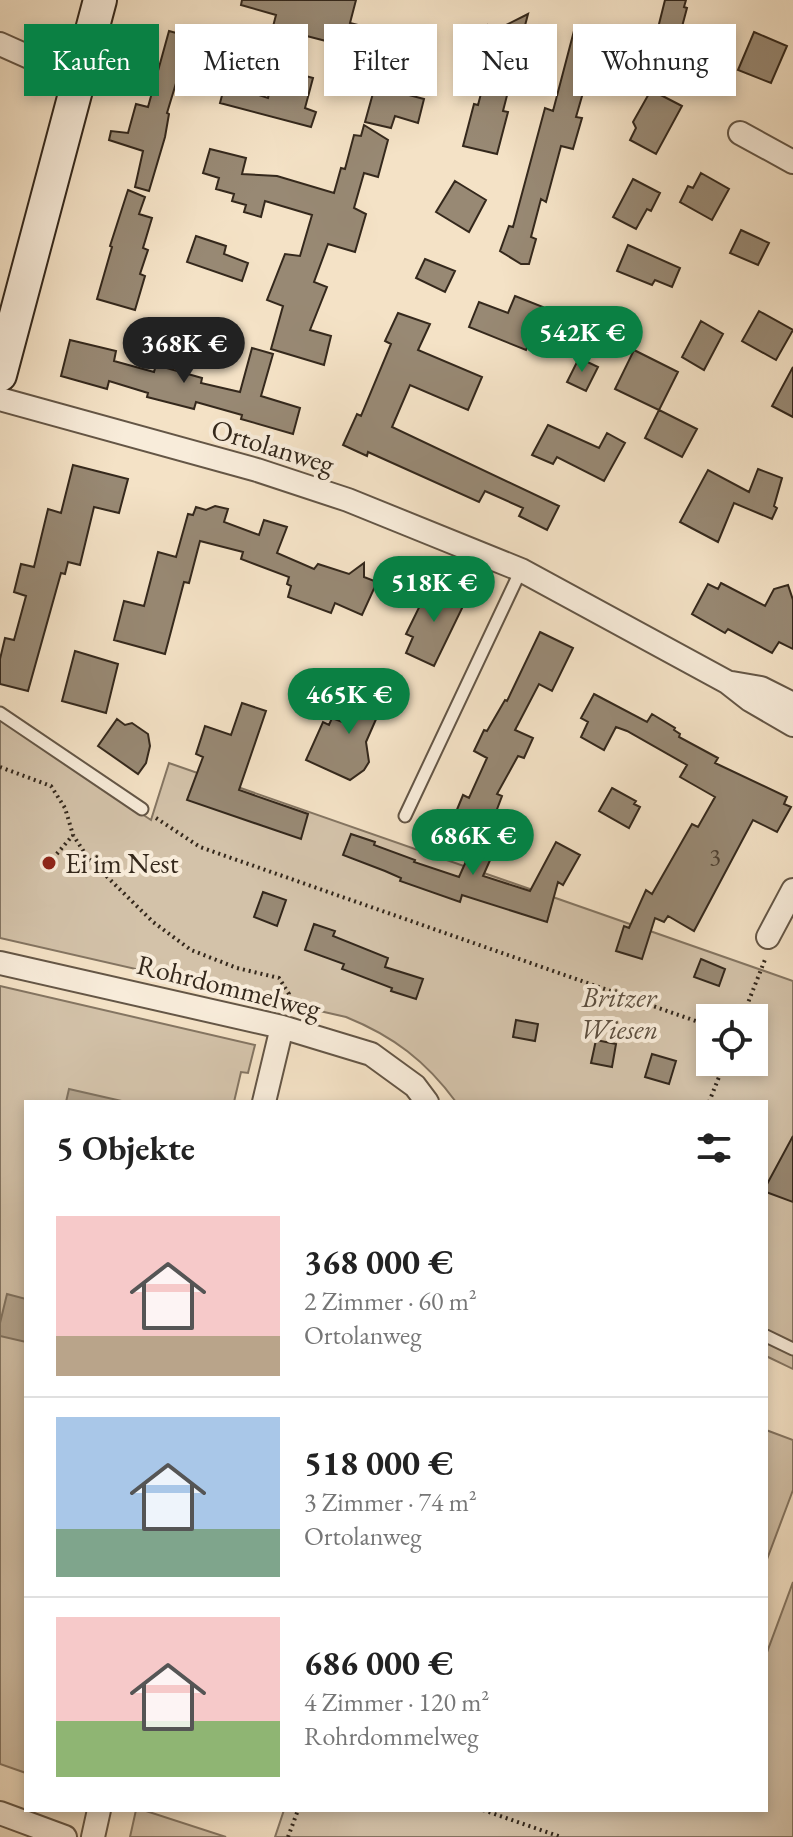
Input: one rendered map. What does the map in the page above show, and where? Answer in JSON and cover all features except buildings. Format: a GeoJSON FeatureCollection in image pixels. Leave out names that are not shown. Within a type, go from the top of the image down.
{"type":"FeatureCollection","features":[{"type":"Feature","properties":{"kind":"street"},"geometry":{"type":"LineString","coordinates":[[94,24],[100,0]]}},
{"type":"Feature","properties":{"kind":"street"},"geometry":{"type":"LineString","coordinates":[[0,44],[24,55]]}},
{"type":"Feature","properties":{"kind":"street"},"geometry":{"type":"LineString","coordinates":[[0,375],[74,96]]}},
{"type":"Feature","properties":{"kind":"street"},"geometry":{"type":"LineString","coordinates":[[740,133],[793,162]]}},
{"type":"Feature","properties":{"kind":"street","name":"Ortolanweg"},"geometry":{"type":"LineString","coordinates":[[0,399],[257,470],[348,500],[521,570],[727,682],[750,700],[793,725]]}},
{"type":"Feature","properties":{"kind":"street","name":"Ortolanweg"},"geometry":{"type":"LineString","coordinates":[[727,682],[761,688],[793,704]]}},
{"type":"Feature","properties":{"kind":"street"},"geometry":{"type":"LineString","coordinates":[[768,937],[793,890]]}},
{"type":"Feature","properties":{"kind":"street","name":"Rohrdommelweg"},"geometry":{"type":"LineString","coordinates":[[0,963],[282,1027],[371,1054],[415,1086],[426,1100]]}},
{"type":"Feature","properties":{"kind":"street"},"geometry":{"type":"LineString","coordinates":[[264,1100],[282,1027]]}},
{"type":"Feature","properties":{"kind":"street"},"geometry":{"type":"LineString","coordinates":[[93,1837],[99,1812]]}},
{"type":"Feature","properties":{"kind":"street"},"geometry":{"type":"LineString","coordinates":[[0,1813],[65,1837]]}},
{"type":"Feature","properties":{"kind":"lane"},"geometry":{"type":"LineString","coordinates":[[405,816],[521,570]]}},
{"type":"Feature","properties":{"kind":"lane"},"geometry":{"type":"LineString","coordinates":[[0,713],[142,809]]}},
{"type":"Feature","properties":{"kind":"lane"},"geometry":{"type":"LineString","coordinates":[[768,1337],[793,1349]]}},
{"type":"Feature","properties":{"kind":"path"},"geometry":{"type":"LineString","coordinates":[[0,767],[51,786],[65,808],[73,835],[88,858],[153,922],[191,950],[237,968],[279,978],[289,994],[287,1018],[282,1027]]}},
{"type":"Feature","properties":{"kind":"path"},"geometry":{"type":"LineString","coordinates":[[142,809],[200,847],[696,1021]]}},
{"type":"Feature","properties":{"kind":"path"},"geometry":{"type":"LineString","coordinates":[[49,863],[73,835]]}},
{"type":"Feature","properties":{"kind":"path"},"geometry":{"type":"LineString","coordinates":[[748,1004],[766,964],[768,937]]}},
{"type":"Feature","properties":{"kind":"path"},"geometry":{"type":"LineString","coordinates":[[710,1100],[719,1076]]}},
{"type":"Feature","properties":{"kind":"path"},"geometry":{"type":"LineString","coordinates":[[288,1837],[297,1812]]}},
{"type":"Feature","properties":{"kind":"path"},"geometry":{"type":"LineString","coordinates":[[489,1812],[561,1837]]}},
{"type":"Feature","properties":{"kind":"green space","name":"Britzer Wiesen"},"geometry":{"type":"Polygon","coordinates":[[[0,720],[151,820],[169,763],[793,981],[793,1369],[768,1357],[768,1100],[454,1100],[420,1062],[379,1033],[346,1017],[0,938],[0,720]]]}},
{"type":"Feature","properties":{"kind":"green space"},"geometry":{"type":"Polygon","coordinates":[[[0,986],[255,1045],[248,1073],[241,1072],[234,1100],[24,1100],[24,1772],[0,1764],[0,986]]]}},
{"type":"Feature","properties":{"kind":"green space"},"geometry":{"type":"Polygon","coordinates":[[[768,1431],[793,1440],[793,1490],[768,1557],[768,1431]]]}},
{"type":"Feature","properties":{"kind":"green space"},"geometry":{"type":"Polygon","coordinates":[[[793,1582],[793,1837],[275,1837],[283,1812],[768,1812],[768,1650],[793,1582]]]}},
{"type":"Feature","properties":{"kind":"green space"},"geometry":{"type":"Polygon","coordinates":[[[136,1812],[149,1812],[226,1837],[130,1837],[136,1812]]]}},
{"type":"Feature","properties":{"kind":"shaded area"},"geometry":{"type":"Polygon","coordinates":[[[69,1089],[117,1100],[66,1100],[69,1089]]]}},
{"type":"Feature","properties":{"kind":"shaded area"},"geometry":{"type":"Polygon","coordinates":[[[7,1294],[24,1298],[24,1342],[0,1336],[7,1294]]]}},
{"type":"Feature","properties":{"kind":"place","name":"Ei im Nest"},"geometry":{"type":"Point","coordinates":[49,863]}}]}
